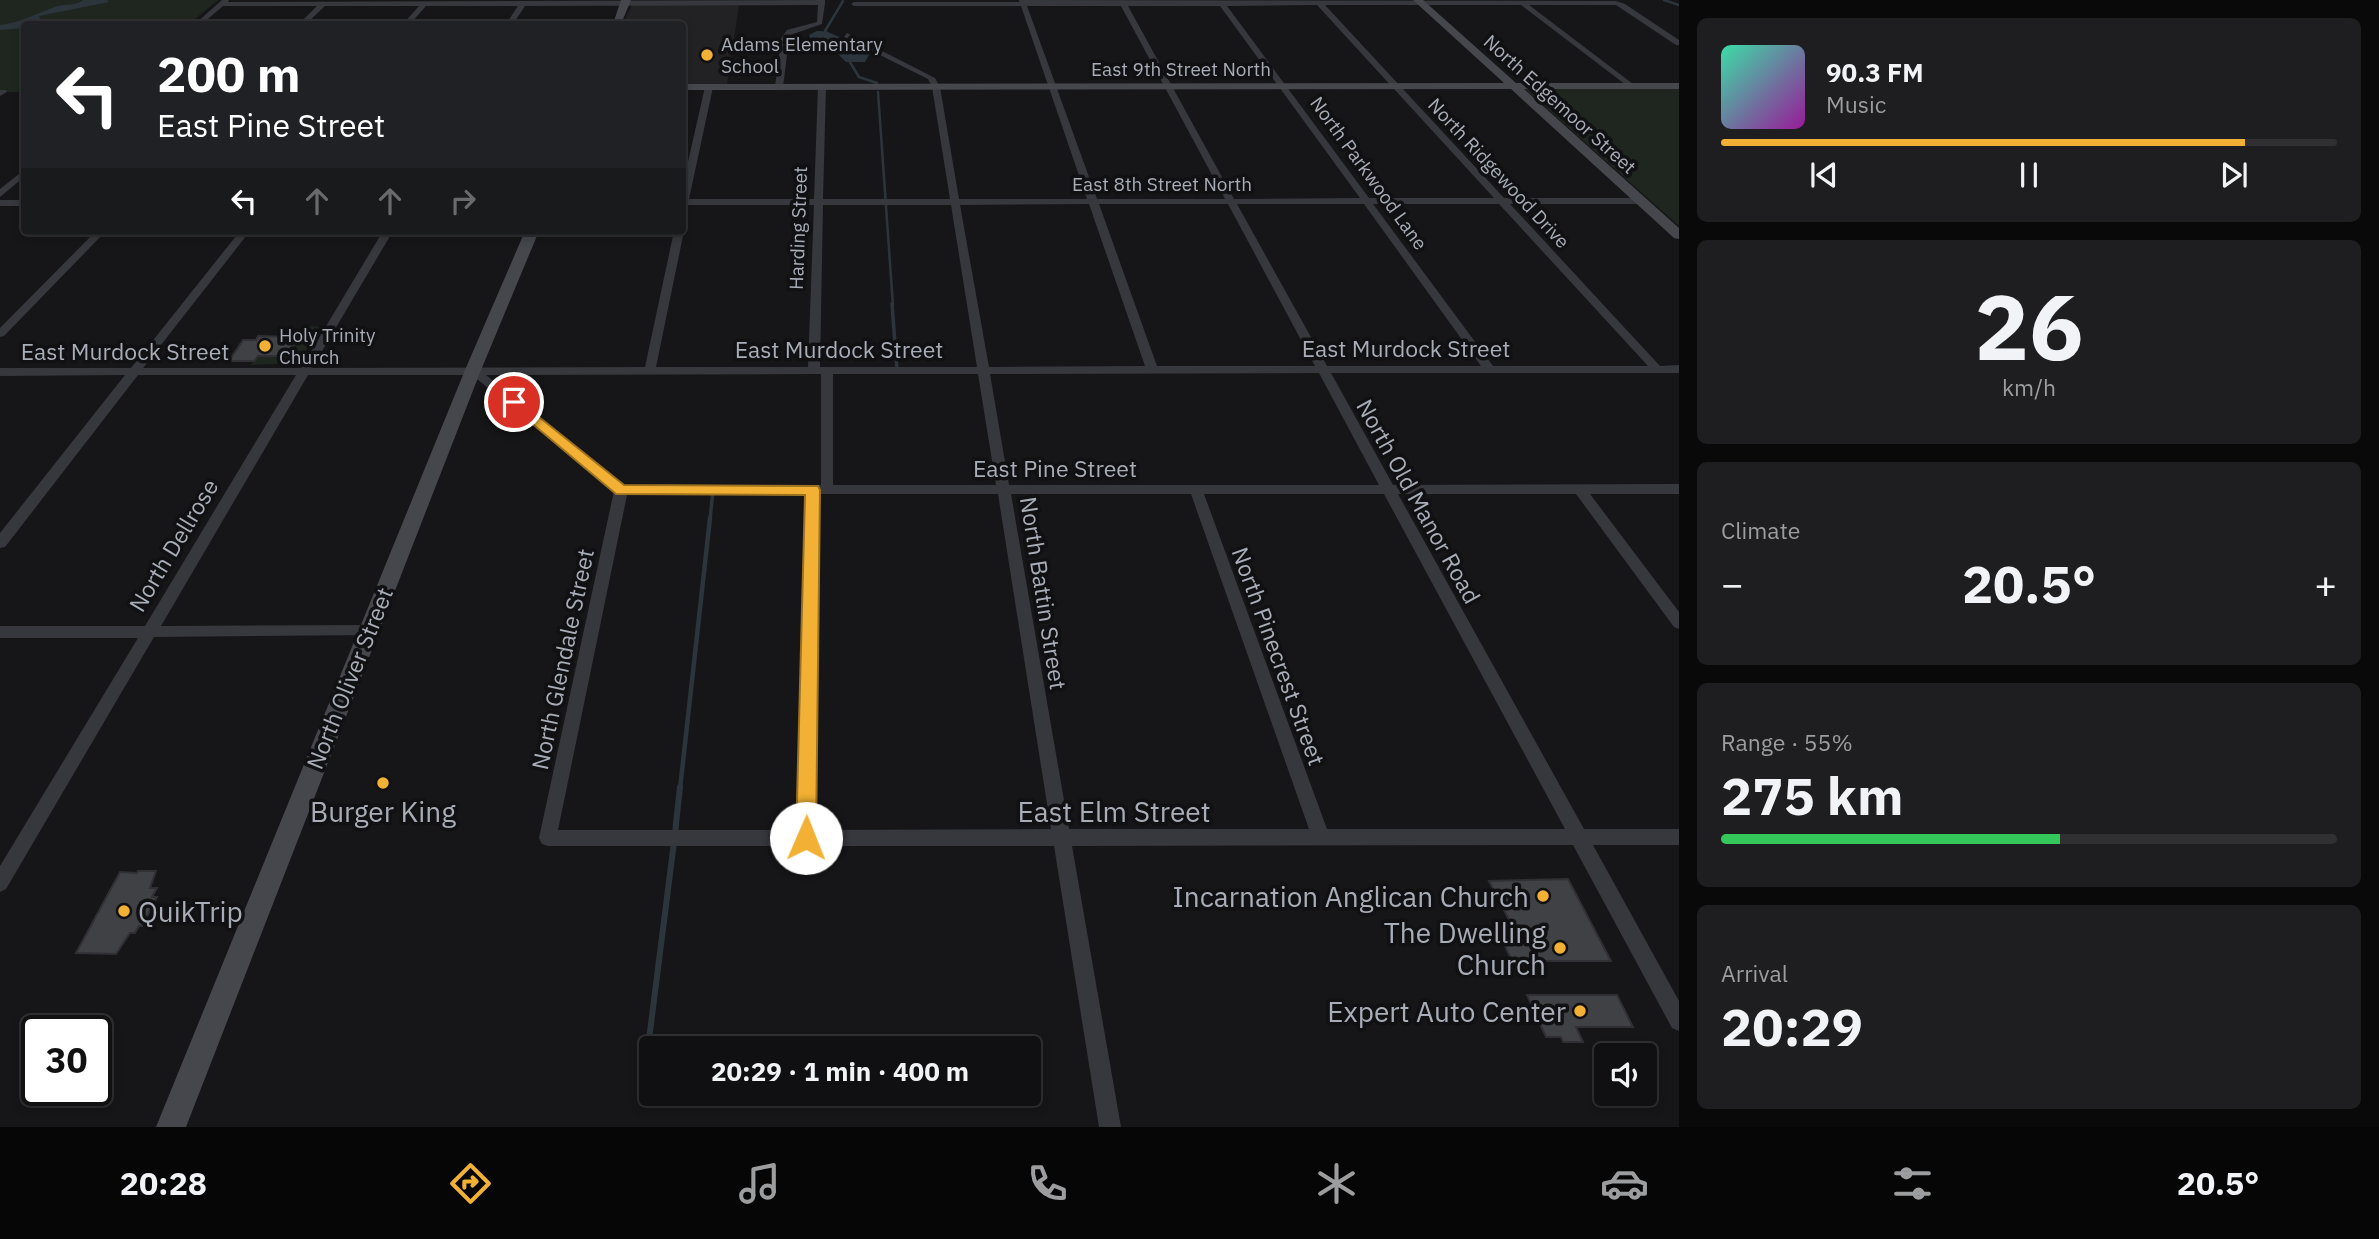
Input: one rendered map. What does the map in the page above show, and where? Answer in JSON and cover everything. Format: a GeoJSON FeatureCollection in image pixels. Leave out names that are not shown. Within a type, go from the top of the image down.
{"type":"FeatureCollection","features":[{"type":"Feature","properties":{"kind":"street"},"geometry":{"type":"LineString","coordinates":[[202,21],[224,2],[822,1],[820,23],[790,32],[785,39],[779,87]]}},
{"type":"Feature","properties":{"kind":"street"},"geometry":{"type":"LineString","coordinates":[[306,21],[325,2]]}},
{"type":"Feature","properties":{"kind":"street"},"geometry":{"type":"LineString","coordinates":[[409,21],[425,2]]}},
{"type":"Feature","properties":{"kind":"street"},"geometry":{"type":"LineString","coordinates":[[512,21],[524,2]]}},
{"type":"Feature","properties":{"kind":"street"},"geometry":{"type":"LineString","coordinates":[[618,21],[626,2]]}},
{"type":"Feature","properties":{"kind":"street"},"geometry":{"type":"LineString","coordinates":[[1023,2],[1152,369]]}},
{"type":"Feature","properties":{"kind":"street","name":"North Old Manor Road"},"geometry":{"type":"LineString","coordinates":[[1122,2],[1679,1021]]}},
{"type":"Feature","properties":{"kind":"street","name":"North Parkwood Lane"},"geometry":{"type":"LineString","coordinates":[[1220,2],[1489,369]]}},
{"type":"Feature","properties":{"kind":"street","name":"North Ridgewood Drive"},"geometry":{"type":"LineString","coordinates":[[1317,2],[1657,369]]}},
{"type":"Feature","properties":{"kind":"street"},"geometry":{"type":"LineString","coordinates":[[854,4],[1419,2],[1623,5],[1679,43]]}},
{"type":"Feature","properties":{"kind":"street","name":"North Edgemoor Street"},"geometry":{"type":"LineString","coordinates":[[1419,2],[1679,235]]}},
{"type":"Feature","properties":{"kind":"street"},"geometry":{"type":"LineString","coordinates":[[1522,3],[1630,86]]}},
{"type":"Feature","properties":{"kind":"street"},"geometry":{"type":"LineString","coordinates":[[847,36],[931,78],[936,87]]}},
{"type":"Feature","properties":{"kind":"street","name":"East 9th Street North"},"geometry":{"type":"LineString","coordinates":[[686,87],[1679,86]]}},
{"type":"Feature","properties":{"kind":"street"},"geometry":{"type":"LineString","coordinates":[[686,191],[709,87]]}},
{"type":"Feature","properties":{"kind":"street","name":"Harding Street"},"geometry":{"type":"LineString","coordinates":[[814,370],[822,87]]}},
{"type":"Feature","properties":{"kind":"street","name":"North Battin Street"},"geometry":{"type":"LineString","coordinates":[[936,87],[1110,1127]]}},
{"type":"Feature","properties":{"kind":"street"},"geometry":{"type":"LineString","coordinates":[[0,194],[21,176]]}},
{"type":"Feature","properties":{"kind":"street","name":"East 8th Street North"},"geometry":{"type":"LineString","coordinates":[[686,205],[956,201],[1641,201]]}},
{"type":"Feature","properties":{"kind":"street"},"geometry":{"type":"LineString","coordinates":[[0,203],[21,203]]}},
{"type":"Feature","properties":{"kind":"street"},"geometry":{"type":"LineString","coordinates":[[0,334],[98,235]]}},
{"type":"Feature","properties":{"kind":"street"},"geometry":{"type":"LineString","coordinates":[[0,543],[242,235]]}},
{"type":"Feature","properties":{"kind":"street","name":"North Dellrose"},"geometry":{"type":"LineString","coordinates":[[0,883],[386,235]]}},
{"type":"Feature","properties":{"kind":"street","name":"North Oliver Street"},"geometry":{"type":"LineString","coordinates":[[170,1127],[473,370],[530,235]]}},
{"type":"Feature","properties":{"kind":"street"},"geometry":{"type":"LineString","coordinates":[[650,370],[678,235]]}},
{"type":"Feature","properties":{"kind":"street","name":"East Murdock Street"},"geometry":{"type":"LineString","coordinates":[[0,372],[1679,369]]}},
{"type":"Feature","properties":{"kind":"street"},"geometry":{"type":"LineString","coordinates":[[473,370],[621,490]]}},
{"type":"Feature","properties":{"kind":"street"},"geometry":{"type":"LineString","coordinates":[[806,838],[827,370]]}},
{"type":"Feature","properties":{"kind":"street","name":"North Pinecrest Street"},"geometry":{"type":"LineString","coordinates":[[1196,489],[1321,837]]}},
{"type":"Feature","properties":{"kind":"street"},"geometry":{"type":"LineString","coordinates":[[1580,489],[1679,623]]}},
{"type":"Feature","properties":{"kind":"street","name":"East Pine Street"},"geometry":{"type":"LineString","coordinates":[[621,490],[1679,489]]}},
{"type":"Feature","properties":{"kind":"street","name":"North Glendale Street"},"geometry":{"type":"LineString","coordinates":[[548,838],[621,490]]}},
{"type":"Feature","properties":{"kind":"street"},"geometry":{"type":"LineString","coordinates":[[0,632],[369,631]]}},
{"type":"Feature","properties":{"kind":"street","name":"East Elm Street"},"geometry":{"type":"LineString","coordinates":[[548,838],[1679,837]]}},
{"type":"Feature","properties":{"kind":"shaded area"},"geometry":{"type":"Polygon","coordinates":[[[0,0],[218,0],[193,21],[21,21],[21,92],[0,92],[0,0]]]}},
{"type":"Feature","properties":{"kind":"shaded area"},"geometry":{"type":"Polygon","coordinates":[[[83,0],[109,2],[39,16],[41,21],[21,21],[21,28],[0,30],[0,25],[83,0]]]}},
{"type":"Feature","properties":{"kind":"shaded area","name":"Adams Elementary School"},"geometry":{"type":"Polygon","coordinates":[[[632,5],[739,5],[727,85],[686,85],[686,21],[624,21],[632,5]]]}},
{"type":"Feature","properties":{"kind":"shaded area"},"geometry":{"type":"Polygon","coordinates":[[[817,31],[831,33],[870,53],[865,62],[846,62],[835,51],[811,40],[809,35],[817,31]]]}},
{"type":"Feature","properties":{"kind":"shaded area"},"geometry":{"type":"Polygon","coordinates":[[[1525,89],[1679,89],[1679,226],[1525,89]]]}},
{"type":"Feature","properties":{"kind":"shaded area"},"geometry":{"type":"Polygon","coordinates":[[[309,326],[321,327],[298,363],[251,365],[258,356],[284,353],[296,341],[292,340],[294,337],[302,337],[309,326]]]}},
{"type":"Feature","properties":{"kind":"building","name":"Holy Trinity Church"},"geometry":{"type":"Polygon","coordinates":[[[258,336],[294,337],[292,340],[296,340],[289,352],[284,352],[282,356],[258,356],[254,361],[229,361],[243,340],[256,340],[258,336]]]}},
{"type":"Feature","properties":{"kind":"building","name":"QuikTrip"},"geometry":{"type":"Polygon","coordinates":[[[156,871],[150,888],[157,888],[152,897],[157,897],[142,926],[139,926],[135,933],[130,933],[116,954],[76,953],[120,872],[156,871]]]}},
{"type":"Feature","properties":{"kind":"building"},"geometry":{"type":"Polygon","coordinates":[[[1568,879],[1611,961],[1512,961],[1504,944],[1521,943],[1489,881],[1568,879]]]}},
{"type":"Feature","properties":{"kind":"building","name":"Expert Auto Center"},"geometry":{"type":"Polygon","coordinates":[[[1527,995],[1617,995],[1633,1027],[1576,1027],[1583,1042],[1563,1042],[1561,1037],[1546,1037],[1527,995]]]}},
{"type":"Feature","properties":{"kind":"waterway"},"geometry":{"type":"LineString","coordinates":[[1664,0],[1679,5]]}},
{"type":"Feature","properties":{"kind":"waterway"},"geometry":{"type":"LineString","coordinates":[[827,33],[825,31],[843,1]]}},
{"type":"Feature","properties":{"kind":"waterway"},"geometry":{"type":"LineString","coordinates":[[848,59],[859,77],[877,83]]}},
{"type":"Feature","properties":{"kind":"waterway"},"geometry":{"type":"LineString","coordinates":[[878,92],[893,306]]}},
{"type":"Feature","properties":{"kind":"waterway"},"geometry":{"type":"LineString","coordinates":[[892,304],[897,370]]}},
{"type":"Feature","properties":{"kind":"waterway"},"geometry":{"type":"LineString","coordinates":[[710,520],[713,490]]}},
{"type":"Feature","properties":{"kind":"waterway"},"geometry":{"type":"LineString","coordinates":[[680,789],[710,518]]}},
{"type":"Feature","properties":{"kind":"waterway"},"geometry":{"type":"LineString","coordinates":[[675,833],[680,787]]}},
{"type":"Feature","properties":{"kind":"waterway"},"geometry":{"type":"LineString","coordinates":[[649,1036],[674,842]]}},
{"type":"Feature","properties":{"kind":"place","name":"Adams Elementary School"},"geometry":{"type":"Point","coordinates":[707,55]}},
{"type":"Feature","properties":{"kind":"place","name":"Holy Trinity Church"},"geometry":{"type":"Point","coordinates":[265,346]}},
{"type":"Feature","properties":{"kind":"place","name":"Burger King"},"geometry":{"type":"Point","coordinates":[383,783]}},
{"type":"Feature","properties":{"kind":"place","name":"Incarnation Anglican Church"},"geometry":{"type":"Point","coordinates":[1543,896]}},
{"type":"Feature","properties":{"kind":"place","name":"QuikTrip"},"geometry":{"type":"Point","coordinates":[124,911]}},
{"type":"Feature","properties":{"kind":"place","name":"The Dwelling Church"},"geometry":{"type":"Point","coordinates":[1560,948]}},
{"type":"Feature","properties":{"kind":"place","name":"Expert Auto Center"},"geometry":{"type":"Point","coordinates":[1580,1011]}},
{"type":"Feature","properties":{"kind":"route"},"geometry":{"type":"LineString","coordinates":[[514,402],[621,490],[813,490],[806,838]]}}]}
